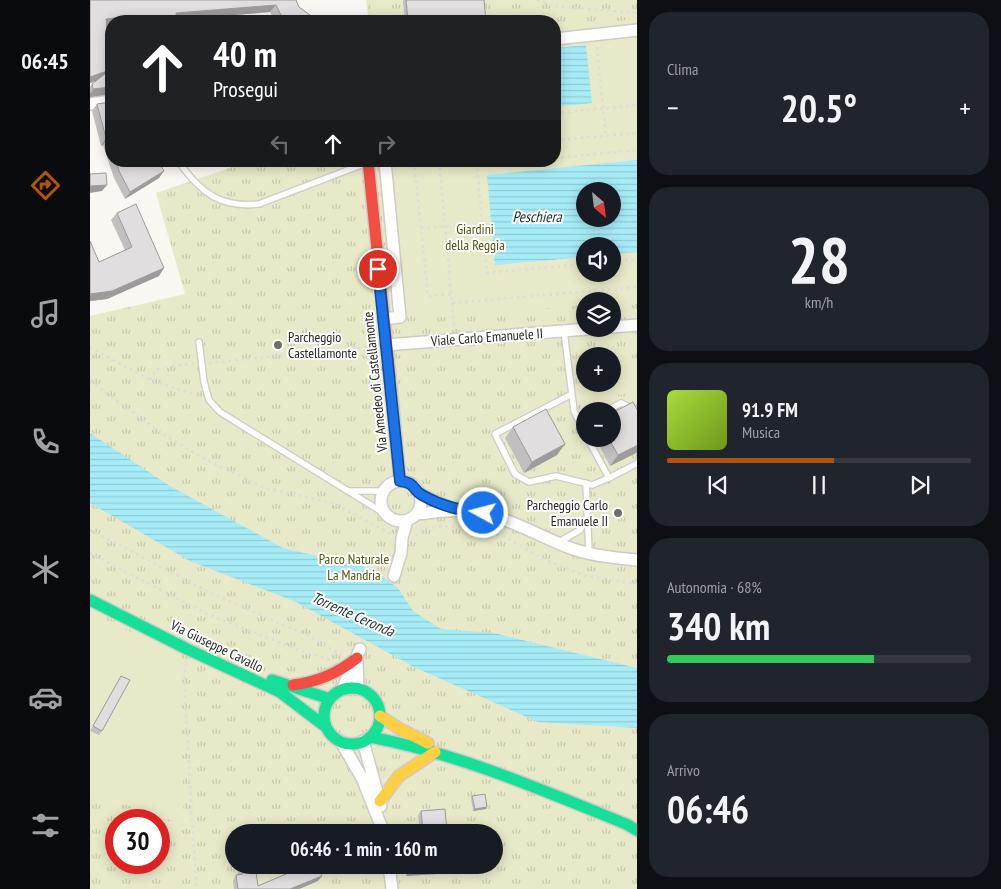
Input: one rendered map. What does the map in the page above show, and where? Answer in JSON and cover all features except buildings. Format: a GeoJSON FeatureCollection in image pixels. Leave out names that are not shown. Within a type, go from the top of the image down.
{"type":"FeatureCollection","features":[{"type":"Feature","properties":{"kind":"street"},"geometry":{"type":"LineString","coordinates":[[561,38],[637,30]]}},
{"type":"Feature","properties":{"kind":"street"},"geometry":{"type":"LineString","coordinates":[[90,104],[105,102]]}},
{"type":"Feature","properties":{"kind":"street","name":"Via Amedeo di Castellamonte"},"geometry":{"type":"LineString","coordinates":[[368,167],[400,481]]}},
{"type":"Feature","properties":{"kind":"street"},"geometry":{"type":"LineString","coordinates":[[383,319],[400,317],[386,167]]}},
{"type":"Feature","properties":{"kind":"street"},"geometry":{"type":"LineString","coordinates":[[621,326],[637,325]]}},
{"type":"Feature","properties":{"kind":"street","name":"Viale Carlo Emanuele II"},"geometry":{"type":"LineString","coordinates":[[386,345],[576,330]]}},
{"type":"Feature","properties":{"kind":"street"},"geometry":{"type":"LineString","coordinates":[[455,510],[420,494],[412,484],[400,481],[390,484],[383,492],[381,504],[401,517],[455,510],[483,513],[558,543],[589,553],[637,560]]}},
{"type":"Feature","properties":{"kind":"street"},"geometry":{"type":"LineString","coordinates":[[401,517],[421,505],[420,494]]}},
{"type":"Feature","properties":{"kind":"street"},"geometry":{"type":"LineString","coordinates":[[394,576],[401,553],[401,517]]}},
{"type":"Feature","properties":{"kind":"street","name":"Via Giuseppe Cavallo"},"geometry":{"type":"LineString","coordinates":[[90,588],[284,686],[330,698]]}},
{"type":"Feature","properties":{"kind":"street","name":"Via Giuseppe Cavallo"},"geometry":{"type":"LineString","coordinates":[[90,600],[187,649],[280,692],[326,727]]}},
{"type":"Feature","properties":{"kind":"street"},"geometry":{"type":"LineString","coordinates":[[284,686],[311,684],[341,670],[359,654]]}},
{"type":"Feature","properties":{"kind":"street"},"geometry":{"type":"LineString","coordinates":[[358,689],[359,654]]}},
{"type":"Feature","properties":{"kind":"street"},"geometry":{"type":"LineString","coordinates":[[342,690],[359,654]]}},
{"type":"Feature","properties":{"kind":"street"},"geometry":{"type":"LineString","coordinates":[[367,739],[376,731],[380,716],[374,698],[367,692],[358,689],[342,690],[330,698],[324,712],[326,727],[341,742],[348,744],[367,739],[393,740],[466,761]]}},
{"type":"Feature","properties":{"kind":"street"},"geometry":{"type":"LineString","coordinates":[[380,716],[466,761],[626,824],[637,831]]}},
{"type":"Feature","properties":{"kind":"street"},"geometry":{"type":"LineString","coordinates":[[367,739],[380,801],[382,824]]}},
{"type":"Feature","properties":{"kind":"street"},"geometry":{"type":"LineString","coordinates":[[341,742],[362,778],[380,824]]}},
{"type":"Feature","properties":{"kind":"street"},"geometry":{"type":"LineString","coordinates":[[380,801],[399,776],[435,752]]}},
{"type":"Feature","properties":{"kind":"street"},"geometry":{"type":"LineString","coordinates":[[390,874],[392,889]]}},
{"type":"Feature","properties":{"kind":"lane"},"geometry":{"type":"LineString","coordinates":[[183,167],[199,187],[215,198],[242,206],[259,204],[355,167]]}},
{"type":"Feature","properties":{"kind":"lane"},"geometry":{"type":"LineString","coordinates":[[564,331],[574,411],[576,414]]}},
{"type":"Feature","properties":{"kind":"lane"},"geometry":{"type":"LineString","coordinates":[[199,342],[204,382],[210,400],[220,412],[347,491],[401,517]]}},
{"type":"Feature","properties":{"kind":"lane"},"geometry":{"type":"LineString","coordinates":[[572,394],[495,434],[515,474],[529,482],[556,476],[592,485],[637,463]]}},
{"type":"Feature","properties":{"kind":"lane"},"geometry":{"type":"LineString","coordinates":[[621,403],[637,411]]}},
{"type":"Feature","properties":{"kind":"lane"},"geometry":{"type":"LineString","coordinates":[[592,447],[609,478]]}},
{"type":"Feature","properties":{"kind":"lane"},"geometry":{"type":"LineString","coordinates":[[586,483],[589,553]]}},
{"type":"Feature","properties":{"kind":"lane"},"geometry":{"type":"LineString","coordinates":[[347,491],[383,492]]}},
{"type":"Feature","properties":{"kind":"lane"},"geometry":{"type":"LineString","coordinates":[[558,543],[580,530],[588,516]]}},
{"type":"Feature","properties":{"kind":"path"},"geometry":{"type":"LineString","coordinates":[[536,0],[553,6],[637,13]]}},
{"type":"Feature","properties":{"kind":"path"},"geometry":{"type":"LineString","coordinates":[[596,35],[606,136]]}},
{"type":"Feature","properties":{"kind":"path"},"geometry":{"type":"LineString","coordinates":[[561,112],[637,105]]}},
{"type":"Feature","properties":{"kind":"path"},"geometry":{"type":"LineString","coordinates":[[561,140],[637,133]]}},
{"type":"Feature","properties":{"kind":"path"},"geometry":{"type":"LineString","coordinates":[[561,157],[637,150]]}},
{"type":"Feature","properties":{"kind":"path"},"geometry":{"type":"LineString","coordinates":[[415,167],[428,296],[451,294]]}},
{"type":"Feature","properties":{"kind":"path"},"geometry":{"type":"LineString","coordinates":[[440,167],[454,325]]}},
{"type":"Feature","properties":{"kind":"path"},"geometry":{"type":"LineString","coordinates":[[477,167],[487,273],[576,265]]}},
{"type":"Feature","properties":{"kind":"path"},"geometry":{"type":"LineString","coordinates":[[421,228],[482,224]]}},
{"type":"Feature","properties":{"kind":"path"},"geometry":{"type":"LineString","coordinates":[[621,260],[637,259]]}},
{"type":"Feature","properties":{"kind":"path"},"geometry":{"type":"LineString","coordinates":[[452,303],[637,287]]}},
{"type":"Feature","properties":{"kind":"path"},"geometry":{"type":"LineString","coordinates":[[172,366],[372,346]]}},
{"type":"Feature","properties":{"kind":"path"},"geometry":{"type":"LineString","coordinates":[[90,347],[150,380],[210,400]]}},
{"type":"Feature","properties":{"kind":"path"},"geometry":{"type":"LineString","coordinates":[[150,380],[156,370],[164,367]]}},
{"type":"Feature","properties":{"kind":"path"},"geometry":{"type":"LineString","coordinates":[[90,530],[213,594],[309,636],[346,658],[340,659]]}},
{"type":"Feature","properties":{"kind":"path"},"geometry":{"type":"LineString","coordinates":[[90,553],[207,614],[302,651],[334,661]]}},
{"type":"Feature","properties":{"kind":"path"},"geometry":{"type":"LineString","coordinates":[[187,649],[184,686],[195,889]]}},
{"type":"Feature","properties":{"kind":"green space","name":"Parco Naturale La Mandria"},"geometry":{"type":"Polygon","coordinates":[[[366,0],[637,0],[637,889],[90,889],[90,316],[185,294],[156,193],[232,167],[561,167],[561,15],[368,15],[366,0]]]}},
{"type":"Feature","properties":{"kind":"green space","name":"Giardini della Reggia"},"geometry":{"type":"Polygon","coordinates":[[[637,19],[637,301],[621,302],[621,292],[576,292],[576,306],[419,319],[405,309],[391,167],[561,167],[561,27],[637,19]]]}},
{"type":"Feature","properties":{"kind":"green space"},"geometry":{"type":"Polygon","coordinates":[[[637,358],[637,393],[617,395],[617,392],[621,392],[621,360],[637,358]]]}},
{"type":"Feature","properties":{"kind":"green space"},"geometry":{"type":"Polygon","coordinates":[[[582,392],[616,392],[616,395],[583,399],[582,392]]]}},
{"type":"Feature","properties":{"kind":"green space"},"geometry":{"type":"Polygon","coordinates":[[[90,612],[179,656],[184,825],[170,820],[170,809],[138,809],[90,792],[90,612]]]}},
{"type":"Feature","properties":{"kind":"water"},"geometry":{"type":"Polygon","coordinates":[[[586,45],[592,103],[561,106],[561,47],[586,45]]]}},
{"type":"Feature","properties":{"kind":"water","name":"Peschiera"},"geometry":{"type":"Polygon","coordinates":[[[637,160],[637,252],[621,253],[621,237],[576,237],[576,258],[495,265],[487,175],[637,160]]]}},
{"type":"Feature","properties":{"kind":"water","name":"Torrente Ceronda"},"geometry":{"type":"Polygon","coordinates":[[[90,433],[170,486],[283,548],[372,569],[398,588],[413,611],[441,629],[494,633],[637,668],[637,728],[538,722],[416,668],[296,602],[190,561],[90,503],[90,433]]]}},
{"type":"Feature","properties":{"kind":"traffic: fast"},"geometry":{"type":"LineString","coordinates":[[90,600],[187,649],[280,692],[326,727]]}},
{"type":"Feature","properties":{"kind":"traffic: fast"},"geometry":{"type":"LineString","coordinates":[[272,680],[330,699]]}},
{"type":"Feature","properties":{"kind":"traffic: fast"},"geometry":{"type":"LineString","coordinates":[[352,688],[363,690],[372,696],[378,705],[380,716],[378,727],[372,736],[363,742],[352,744],[341,742],[332,736],[326,727],[324,716],[326,705],[332,696],[341,690],[352,688]]}},
{"type":"Feature","properties":{"kind":"traffic: fast"},"geometry":{"type":"LineString","coordinates":[[370,737],[436,753],[500,774],[563,798],[637,830]]}},
{"type":"Feature","properties":{"kind":"traffic: slow"},"geometry":{"type":"LineString","coordinates":[[390,377],[400,481]]}},
{"type":"Feature","properties":{"kind":"traffic: slow"},"geometry":{"type":"LineString","coordinates":[[380,716],[400,729],[428,743]]}},
{"type":"Feature","properties":{"kind":"traffic: slow"},"geometry":{"type":"LineString","coordinates":[[380,801],[399,776],[435,752]]}},
{"type":"Feature","properties":{"kind":"traffic: jam"},"geometry":{"type":"LineString","coordinates":[[369,167],[390,377]]}},
{"type":"Feature","properties":{"kind":"traffic: jam"},"geometry":{"type":"LineString","coordinates":[[293,685],[311,682],[327,676],[357,658]]}},
{"type":"Feature","properties":{"kind":"place","name":"Parcheggio Castellamonte"},"geometry":{"type":"Point","coordinates":[278,345]}},
{"type":"Feature","properties":{"kind":"place","name":"Parcheggio Carlo Emanuele II"},"geometry":{"type":"Point","coordinates":[618,513]}},
{"type":"Feature","properties":{"kind":"route"},"geometry":{"type":"LineString","coordinates":[[378,269],[400,481],[412,484],[420,494],[455,510],[483,513]]}}]}
